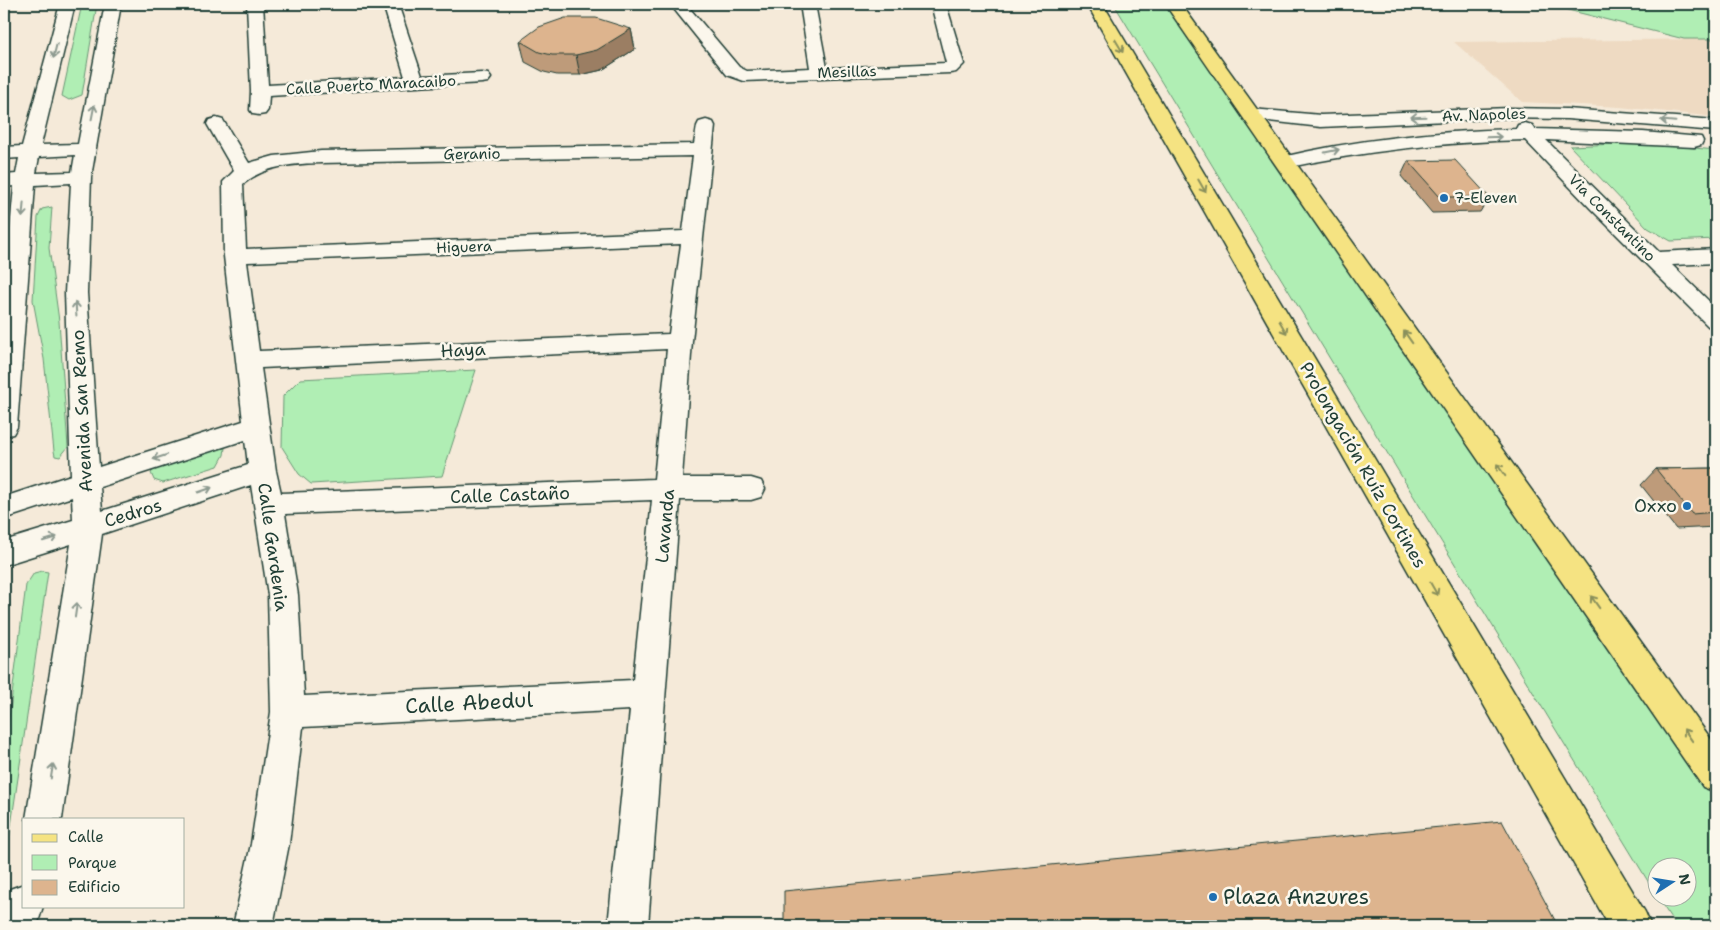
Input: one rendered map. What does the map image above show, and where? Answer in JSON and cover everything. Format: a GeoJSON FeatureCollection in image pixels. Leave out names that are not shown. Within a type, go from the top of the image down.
{"type":"FeatureCollection","features":[{"type":"Feature","properties":{"kind":"main road","name":"Prolongación Ruíz Cortines"},"geometry":{"type":"LineString","coordinates":[[1095,4],[1632,926]]}},
{"type":"Feature","properties":{"kind":"main road"},"geometry":{"type":"LineString","coordinates":[[1173,4],[1716,775]]}},
{"type":"Feature","properties":{"kind":"street"},"geometry":{"type":"LineString","coordinates":[[4,427],[25,180],[30,152],[67,4]]}},
{"type":"Feature","properties":{"kind":"street","name":"Avenida San Remo"},"geometry":{"type":"LineString","coordinates":[[44,818],[66,686],[88,528],[76,293],[82,177],[113,4]]}},
{"type":"Feature","properties":{"kind":"street"},"geometry":{"type":"LineString","coordinates":[[255,4],[260,91],[259,110]]}},
{"type":"Feature","properties":{"kind":"street"},"geometry":{"type":"LineString","coordinates":[[390,4],[415,82]]}},
{"type":"Feature","properties":{"kind":"street","name":"Mesillas"},"geometry":{"type":"LineString","coordinates":[[678,4],[733,71],[744,76],[944,68],[956,64],[938,4]]}},
{"type":"Feature","properties":{"kind":"street"},"geometry":{"type":"LineString","coordinates":[[808,4],[819,73]]}},
{"type":"Feature","properties":{"kind":"street","name":"Calle Puerto Maracaibo"},"geometry":{"type":"LineString","coordinates":[[260,91],[482,78]]}},
{"type":"Feature","properties":{"kind":"street","name":"Av. Napoles"},"geometry":{"type":"LineString","coordinates":[[1252,114],[1321,121],[1510,113],[1567,114],[1716,126]]}},
{"type":"Feature","properties":{"kind":"street","name":"Via Constantino"},"geometry":{"type":"LineString","coordinates":[[1510,113],[1652,259],[1716,321]]}},
{"type":"Feature","properties":{"kind":"street"},"geometry":{"type":"LineString","coordinates":[[216,124],[244,171]]}},
{"type":"Feature","properties":{"kind":"street","name":"Av. Napoles"},"geometry":{"type":"LineString","coordinates":[[1285,162],[1334,150],[1430,139],[1531,136],[1617,137],[1716,143]]}},
{"type":"Feature","properties":{"kind":"street","name":"Geranio"},"geometry":{"type":"LineString","coordinates":[[244,171],[264,164],[290,159],[704,138]]}},
{"type":"Feature","properties":{"kind":"street","name":"Lavanda"},"geometry":{"type":"LineString","coordinates":[[628,926],[680,341],[704,138]]}},
{"type":"Feature","properties":{"kind":"street"},"geometry":{"type":"LineString","coordinates":[[4,153],[86,149]]}},
{"type":"Feature","properties":{"kind":"street","name":"Calle Gardenia"},"geometry":{"type":"LineString","coordinates":[[244,171],[233,182],[234,256],[262,471],[270,504],[283,595],[288,712],[270,844],[253,926]]}},
{"type":"Feature","properties":{"kind":"street"},"geometry":{"type":"LineString","coordinates":[[4,181],[82,177]]}},
{"type":"Feature","properties":{"kind":"street","name":"Higuera"},"geometry":{"type":"LineString","coordinates":[[234,256],[693,238]]}},
{"type":"Feature","properties":{"kind":"street"},"geometry":{"type":"LineString","coordinates":[[1652,259],[1716,256]]}},
{"type":"Feature","properties":{"kind":"street","name":"Haya"},"geometry":{"type":"LineString","coordinates":[[247,360],[680,341]]}},
{"type":"Feature","properties":{"kind":"street"},"geometry":{"type":"LineString","coordinates":[[4,508],[256,426]]}},
{"type":"Feature","properties":{"kind":"street","name":"Cedros"},"geometry":{"type":"LineString","coordinates":[[4,553],[88,528],[262,471]]}},
{"type":"Feature","properties":{"kind":"street","name":"Calle Castaño"},"geometry":{"type":"LineString","coordinates":[[270,504],[668,489],[751,489]]}},
{"type":"Feature","properties":{"kind":"street","name":"Calle Abedul"},"geometry":{"type":"LineString","coordinates":[[288,712],[650,694]]}},
{"type":"Feature","properties":{"kind":"street"},"geometry":{"type":"LineString","coordinates":[[1606,882],[1612,926]]}},
{"type":"Feature","properties":{"kind":"street"},"geometry":{"type":"LineString","coordinates":[[17,926],[22,908]]}},
{"type":"Feature","properties":{"kind":"shaded area"},"geometry":{"type":"Polygon","coordinates":[[[1716,39],[1716,117],[1620,107],[1522,102],[1454,42],[1716,39]]]}},
{"type":"Feature","properties":{"kind":"green space"},"geometry":{"type":"Polygon","coordinates":[[[82,4],[97,4],[82,95],[69,100],[62,96],[82,4]]]}},
{"type":"Feature","properties":{"kind":"green space"},"geometry":{"type":"Polygon","coordinates":[[[1114,4],[1164,4],[1716,798],[1716,926],[1676,926],[1664,908],[1698,908],[1698,858],[1648,858],[1648,881],[1114,4]]]}},
{"type":"Feature","properties":{"kind":"green space"},"geometry":{"type":"Polygon","coordinates":[[[1544,4],[1716,4],[1716,39],[1684,39],[1544,4]]]}},
{"type":"Feature","properties":{"kind":"green space"},"geometry":{"type":"Polygon","coordinates":[[[1640,143],[1716,150],[1716,239],[1671,241],[1648,228],[1570,146],[1640,143]]]}},
{"type":"Feature","properties":{"kind":"green space"},"geometry":{"type":"Polygon","coordinates":[[[52,207],[49,248],[59,321],[68,447],[60,457],[55,456],[54,451],[44,359],[33,300],[38,217],[42,209],[52,207]]]}},
{"type":"Feature","properties":{"kind":"green space"},"geometry":{"type":"Polygon","coordinates":[[[476,370],[442,476],[311,484],[299,474],[282,447],[283,396],[300,379],[476,370]]]}},
{"type":"Feature","properties":{"kind":"green space"},"geometry":{"type":"Polygon","coordinates":[[[214,447],[225,448],[224,455],[218,466],[163,483],[154,480],[151,473],[157,466],[214,447]]]}},
{"type":"Feature","properties":{"kind":"green space"},"geometry":{"type":"Polygon","coordinates":[[[48,572],[4,874],[4,740],[8,726],[26,585],[34,573],[48,572]]]}},
{"type":"Feature","properties":{"kind":"building"},"geometry":{"type":"Polygon","coordinates":[[[565,18],[596,18],[631,29],[597,50],[576,55],[552,55],[539,52],[520,41],[539,27],[565,18]]]}},
{"type":"Feature","properties":{"kind":"building"},"geometry":{"type":"Polygon","coordinates":[[[1455,160],[1489,197],[1440,197],[1408,161],[1455,160]]]}},
{"type":"Feature","properties":{"kind":"building"},"geometry":{"type":"Polygon","coordinates":[[[1716,468],[1716,512],[1692,514],[1656,469],[1716,468]]]}},
{"type":"Feature","properties":{"kind":"building","name":"Plaza Anzures"},"geometry":{"type":"Polygon","coordinates":[[[1502,821],[1558,926],[784,926],[784,891],[1502,821]]]}},
{"type":"Feature","properties":{"kind":"place","name":"7-Eleven"},"geometry":{"type":"Point","coordinates":[1444,198]}},
{"type":"Feature","properties":{"kind":"place","name":"Oxxo"},"geometry":{"type":"Point","coordinates":[1687,506]}},
{"type":"Feature","properties":{"kind":"place","name":"Plaza Anzures"},"geometry":{"type":"Point","coordinates":[1213,897]}}]}
